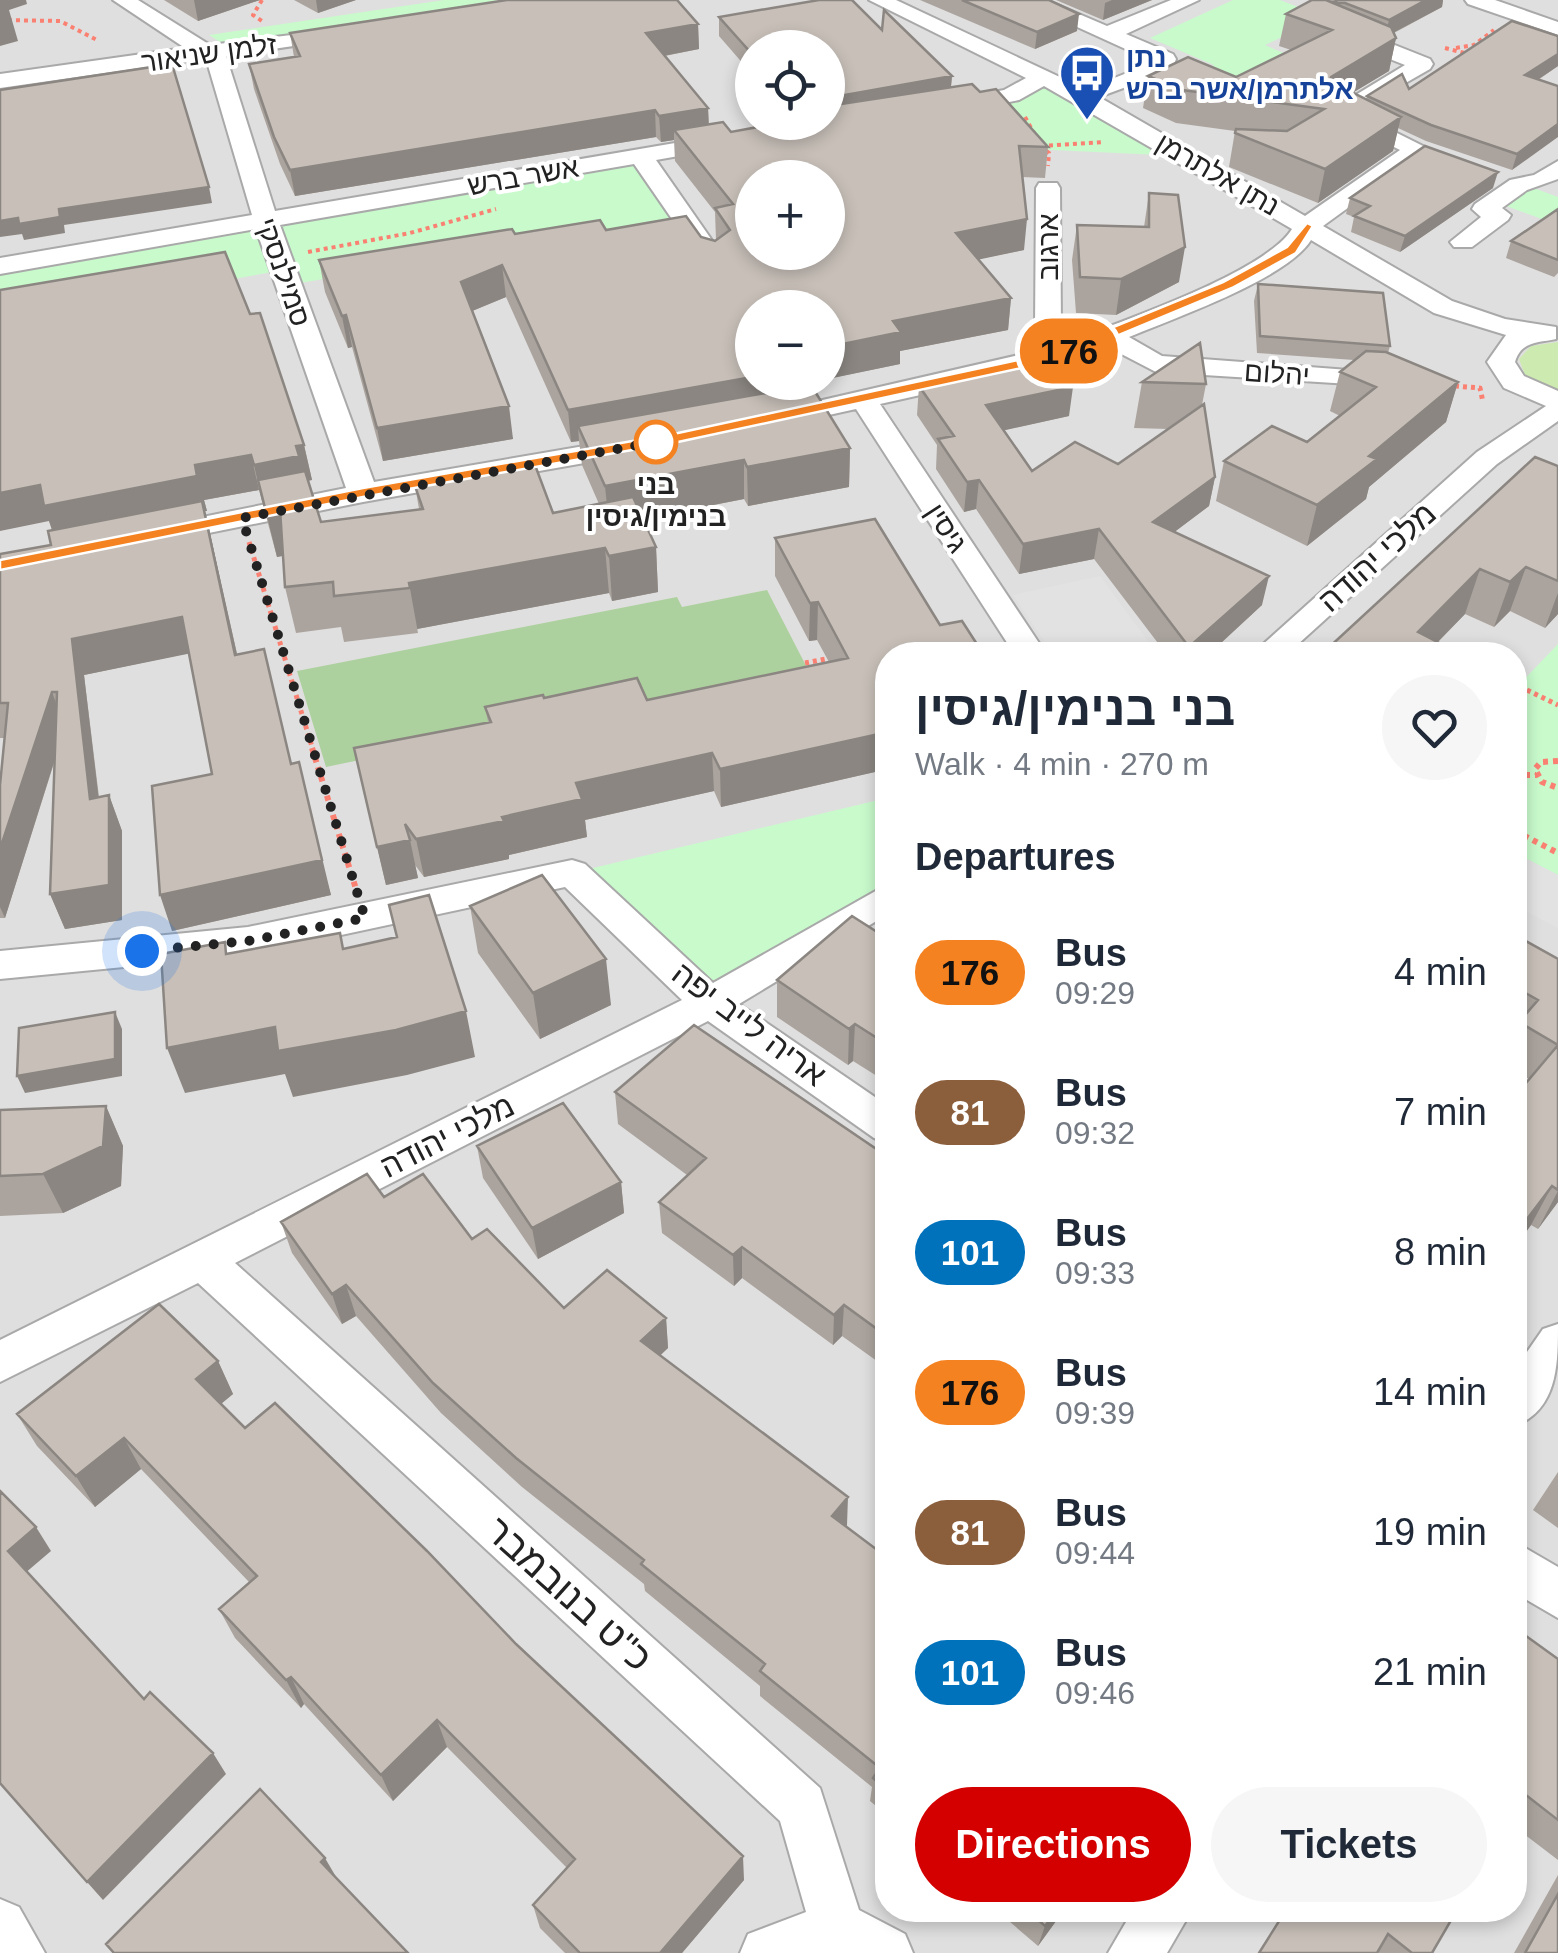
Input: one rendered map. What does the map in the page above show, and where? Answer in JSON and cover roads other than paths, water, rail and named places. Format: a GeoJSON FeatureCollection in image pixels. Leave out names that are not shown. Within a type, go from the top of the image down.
{"type":"FeatureCollection","features":[{"type":"Feature","properties":{"kind":"street"},"geometry":{"type":"LineString","coordinates":[[123,0],[206,53]]}},
{"type":"Feature","properties":{"kind":"street","name":"נתן אלתרמן"},"geometry":{"type":"LineString","coordinates":[[878,0],[1078,94],[1307,226],[1443,307],[1488,345],[1525,389],[1558,401]]}},
{"type":"Feature","properties":{"kind":"street"},"geometry":{"type":"LineString","coordinates":[[1028,0],[1158,52],[1165,59],[1164,64],[1106,89],[1078,94]]}},
{"type":"Feature","properties":{"kind":"street"},"geometry":{"type":"LineString","coordinates":[[1110,34],[1189,0]]}},
{"type":"Feature","properties":{"kind":"street"},"geometry":{"type":"LineString","coordinates":[[1475,0],[1558,29]]}},
{"type":"Feature","properties":{"kind":"street","name":"זלמן שניאור"},"geometry":{"type":"LineString","coordinates":[[0,82],[368,28]]}},
{"type":"Feature","properties":{"kind":"street"},"geometry":{"type":"LineString","coordinates":[[753,423],[1054,357],[1228,285],[1292,250],[1307,226],[1426,152],[1337,113],[1422,64],[1332,29]]}},
{"type":"Feature","properties":{"kind":"street","name":"סמילנסקי"},"geometry":{"type":"LineString","coordinates":[[206,53],[217,59],[265,221],[363,493]]}},
{"type":"Feature","properties":{"kind":"street"},"geometry":{"type":"LineString","coordinates":[[921,111],[996,99],[1042,78]]}},
{"type":"Feature","properties":{"kind":"street","name":"אשר ברש"},"geometry":{"type":"LineString","coordinates":[[0,266],[739,140]]}},
{"type":"Feature","properties":{"kind":"street"},"geometry":{"type":"LineString","coordinates":[[640,155],[714,261]]}},
{"type":"Feature","properties":{"kind":"street"},"geometry":{"type":"LineString","coordinates":[[1463,242],[1499,215],[1484,209],[1518,184],[1542,180],[1558,168]]}},
{"type":"Feature","properties":{"kind":"street"},"geometry":{"type":"LineString","coordinates":[[1485,172],[1518,184]]}},
{"type":"Feature","properties":{"kind":"street","name":"ארגוב"},"geometry":{"type":"LineString","coordinates":[[1048,188],[1048,330],[1080,347]]}},
{"type":"Feature","properties":{"kind":"street","name":"נתן אלתרמן"},"geometry":{"type":"LineString","coordinates":[[1443,307],[1500,326],[1552,333]]}},
{"type":"Feature","properties":{"kind":"street"},"geometry":{"type":"LineString","coordinates":[[1504,368],[1503,351],[1512,342],[1552,333]]}},
{"type":"Feature","properties":{"kind":"street","name":"יהלום"},"geometry":{"type":"LineString","coordinates":[[1108,336],[1156,364],[1455,386]]}},
{"type":"Feature","properties":{"kind":"street","name":"מלכי יהודה"},"geometry":{"type":"LineString","coordinates":[[1487,458],[1508,417],[1504,368]]}},
{"type":"Feature","properties":{"kind":"street","name":"גיסין"},"geometry":{"type":"LineString","coordinates":[[864,401],[1022,642]]}},
{"type":"Feature","properties":{"kind":"street","name":"מלכי יהודה"},"geometry":{"type":"LineString","coordinates":[[1282,642],[1487,458],[1506,448],[1542,416],[1558,411]]}},
{"type":"Feature","properties":{"kind":"street"},"geometry":{"type":"LineString","coordinates":[[137,538],[363,493],[660,441]]}},
{"type":"Feature","properties":{"kind":"street","name":"אריה לייב יפה"},"geometry":{"type":"LineString","coordinates":[[0,965],[248,941],[572,873],[710,1003],[875,1118]]}},
{"type":"Feature","properties":{"kind":"street","name":"מלכי יהודה"},"geometry":{"type":"LineString","coordinates":[[0,1362],[710,1003],[875,905]]}},
{"type":"Feature","properties":{"kind":"street","name":"כ\"ט בנובמבר"},"geometry":{"type":"LineString","coordinates":[[202,1260],[802,1806],[837,1928]]}},
{"type":"Feature","properties":{"kind":"street"},"geometry":{"type":"LineString","coordinates":[[1527,1389],[1558,1344]]}},
{"type":"Feature","properties":{"kind":"street"},"geometry":{"type":"LineString","coordinates":[[1527,1574],[1558,1596]]}},
{"type":"Feature","properties":{"kind":"street"},"geometry":{"type":"LineString","coordinates":[[1136,1953],[1158,1922]]}},
{"type":"Feature","properties":{"kind":"street"},"geometry":{"type":"LineString","coordinates":[[0,1926],[18,1953]]}},
{"type":"Feature","properties":{"kind":"street"},"geometry":{"type":"LineString","coordinates":[[767,1953],[837,1928],[886,1953]]}},
{"type":"Feature","properties":{"kind":"place","name":"נתן אלתרמן/אשר ברש"},"geometry":{"type":"Point","coordinates":[1087,122]}},
{"type":"Feature","properties":{"kind":"place","name":"בני בנימין/גיסין"},"geometry":{"type":"Point","coordinates":[656,442]}}]}
